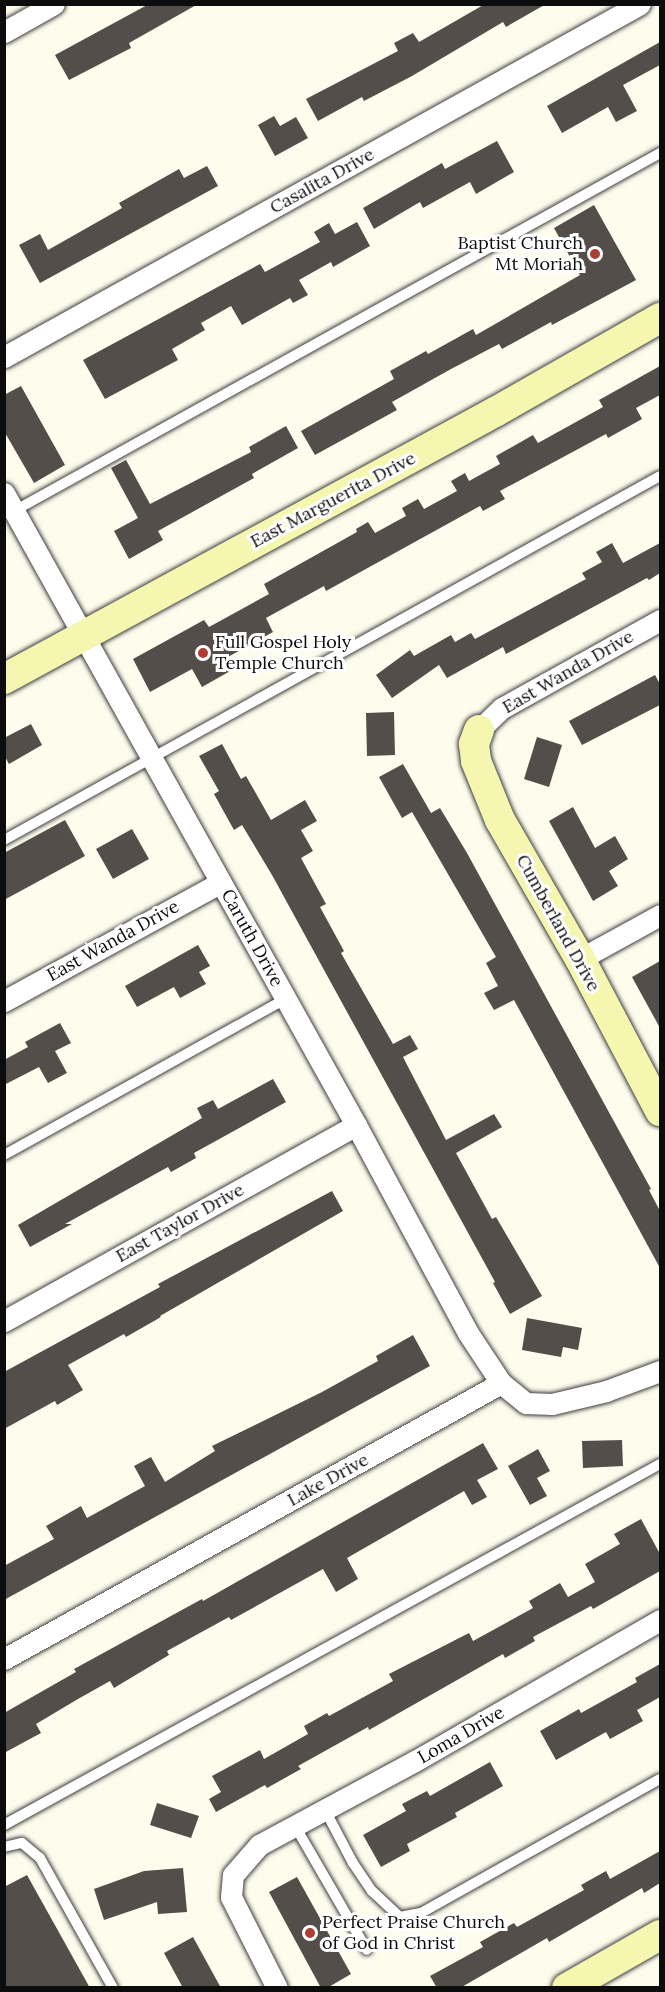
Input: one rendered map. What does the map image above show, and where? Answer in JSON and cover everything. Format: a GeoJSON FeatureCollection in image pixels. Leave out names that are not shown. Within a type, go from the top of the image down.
{"type":"FeatureCollection","features":[{"type":"Feature","properties":{"kind":"street"},"geometry":{"type":"LineString","coordinates":[[4,32],[54,4]]}},
{"type":"Feature","properties":{"kind":"street","name":"Casalita Drive"},"geometry":{"type":"LineString","coordinates":[[4,357],[640,4]]}},
{"type":"Feature","properties":{"kind":"street","name":"East Marguerita Drive"},"geometry":{"type":"LineString","coordinates":[[4,679],[495,412],[660,318]]}},
{"type":"Feature","properties":{"kind":"street","name":"Caruth Drive"},"geometry":{"type":"LineString","coordinates":[[9,502],[356,1125],[468,1333],[501,1383]]}},
{"type":"Feature","properties":{"kind":"street","name":"East Wanda Drive"},"geometry":{"type":"LineString","coordinates":[[479,730],[502,708],[660,620]]}},
{"type":"Feature","properties":{"kind":"street","name":"Cumberland Drive"},"geometry":{"type":"LineString","coordinates":[[479,730],[474,744],[476,761],[500,820],[580,959],[660,1111]]}},
{"type":"Feature","properties":{"kind":"street","name":"East Wanda Drive"},"geometry":{"type":"LineString","coordinates":[[4,1001],[221,882]]}},
{"type":"Feature","properties":{"kind":"street"},"geometry":{"type":"LineString","coordinates":[[580,959],[660,915]]}},
{"type":"Feature","properties":{"kind":"street","name":"East Taylor Drive"},"geometry":{"type":"LineString","coordinates":[[4,1321],[356,1125]]}},
{"type":"Feature","properties":{"kind":"street"},"geometry":{"type":"LineString","coordinates":[[501,1383],[526,1403],[552,1404],[606,1392],[660,1371]]}},
{"type":"Feature","properties":{"kind":"street","name":"Lake Drive"},"geometry":{"type":"LineString","coordinates":[[4,1659],[501,1383]]}},
{"type":"Feature","properties":{"kind":"street","name":"Loma Drive"},"geometry":{"type":"LineString","coordinates":[[278,1988],[231,1897],[233,1875],[258,1845],[660,1620]]}},
{"type":"Feature","properties":{"kind":"street"},"geometry":{"type":"LineString","coordinates":[[567,1988],[660,1935]]}},
{"type":"Feature","properties":{"kind":"lane"},"geometry":{"type":"LineString","coordinates":[[9,502],[660,153]]}},
{"type":"Feature","properties":{"kind":"lane"},"geometry":{"type":"LineString","coordinates":[[4,840],[660,476]]}},
{"type":"Feature","properties":{"kind":"lane"},"geometry":{"type":"LineString","coordinates":[[4,1155],[286,999]]}},
{"type":"Feature","properties":{"kind":"lane"},"geometry":{"type":"LineString","coordinates":[[4,1825],[660,1464]]}},
{"type":"Feature","properties":{"kind":"lane"},"geometry":{"type":"LineString","coordinates":[[325,1809],[353,1863],[372,1891],[400,1917],[421,1913],[660,1779]]}},
{"type":"Feature","properties":{"kind":"lane"},"geometry":{"type":"LineString","coordinates":[[295,1826],[367,1950]]}},
{"type":"Feature","properties":{"kind":"lane"},"geometry":{"type":"LineString","coordinates":[[4,1847],[22,1843],[40,1858],[113,1988]]}},
{"type":"Feature","properties":{"kind":"building"},"geometry":{"type":"Polygon","coordinates":[[[149,4],[198,4],[129,43],[131,48],[69,80],[55,55],[149,4]]]}},
{"type":"Feature","properties":{"kind":"building"},"geometry":{"type":"Polygon","coordinates":[[[485,4],[546,4],[506,27],[503,22],[412,76],[364,101],[362,97],[318,121],[306,99],[398,51],[394,43],[413,33],[419,42],[485,4]]]}},
{"type":"Feature","properties":{"kind":"building"},"geometry":{"type":"Polygon","coordinates":[[[660,42],[660,65],[623,85],[637,111],[616,122],[608,107],[562,133],[547,106],[660,42]]]}},
{"type":"Feature","properties":{"kind":"building"},"geometry":{"type":"Polygon","coordinates":[[[274,116],[280,126],[296,117],[308,138],[275,156],[258,125],[274,116]]]}},
{"type":"Feature","properties":{"kind":"building"},"geometry":{"type":"Polygon","coordinates":[[[497,141],[514,172],[476,194],[470,182],[423,208],[420,202],[374,229],[363,208],[442,163],[445,169],[497,141]]]}},
{"type":"Feature","properties":{"kind":"building"},"geometry":{"type":"Polygon","coordinates":[[[207,166],[218,186],[40,283],[19,245],[40,234],[48,250],[122,208],[119,203],[179,169],[184,178],[207,166]]]}},
{"type":"Feature","properties":{"kind":"building"},"geometry":{"type":"Polygon","coordinates":[[[594,205],[636,280],[552,325],[551,322],[502,349],[499,344],[451,369],[392,402],[397,410],[315,455],[301,431],[394,379],[390,371],[426,351],[428,354],[473,329],[476,335],[580,275],[554,228],[594,205]]]}},
{"type":"Feature","properties":{"kind":"building"},"geometry":{"type":"Polygon","coordinates":[[[357,222],[370,246],[333,267],[331,262],[299,280],[308,295],[293,303],[290,298],[242,325],[231,306],[201,323],[205,330],[172,349],[178,360],[105,399],[83,360],[260,264],[265,272],[320,242],[314,232],[329,223],[335,234],[357,222]]]}},
{"type":"Feature","properties":{"kind":"building"},"geometry":{"type":"Polygon","coordinates":[[[660,366],[660,395],[636,408],[642,419],[608,438],[606,434],[500,491],[505,499],[483,511],[480,506],[326,591],[324,586],[266,618],[273,632],[226,658],[232,670],[202,687],[192,669],[150,692],[133,659],[204,620],[209,627],[269,594],[264,584],[357,532],[356,529],[368,522],[375,533],[406,516],[402,508],[418,499],[424,509],[457,491],[451,481],[465,473],[469,481],[500,464],[496,456],[533,435],[538,443],[603,407],[599,400],[660,366]]]}},
{"type":"Feature","properties":{"kind":"building"},"geometry":{"type":"Polygon","coordinates":[[[21,386],[65,465],[34,483],[4,431],[4,395],[21,386]]]}},
{"type":"Feature","properties":{"kind":"building"},"geometry":{"type":"Polygon","coordinates":[[[286,426],[298,448],[252,474],[254,478],[158,531],[163,540],[129,559],[114,531],[138,518],[111,468],[126,460],[150,504],[251,452],[249,447],[286,426]]]}},
{"type":"Feature","properties":{"kind":"building"},"geometry":{"type":"Polygon","coordinates":[[[612,543],[623,563],[660,543],[660,573],[506,654],[503,647],[447,678],[439,665],[392,698],[376,675],[410,650],[414,656],[451,635],[455,642],[471,633],[475,639],[586,579],[582,573],[602,562],[596,552],[612,543]]]}},
{"type":"Feature","properties":{"kind":"building"},"geometry":{"type":"Polygon","coordinates":[[[655,675],[660,684],[660,705],[582,745],[569,721],[655,675]]]}},
{"type":"Feature","properties":{"kind":"building"},"geometry":{"type":"Polygon","coordinates":[[[394,712],[395,755],[367,756],[366,713],[394,712]]]}},
{"type":"Feature","properties":{"kind":"building"},"geometry":{"type":"Polygon","coordinates":[[[31,724],[42,745],[9,764],[4,755],[4,738],[31,724]]]}},
{"type":"Feature","properties":{"kind":"building"},"geometry":{"type":"Polygon","coordinates":[[[537,737],[562,745],[549,787],[524,779],[537,737]]]}},
{"type":"Feature","properties":{"kind":"building"},"geometry":{"type":"Polygon","coordinates":[[[222,744],[241,779],[246,776],[271,820],[305,800],[317,821],[301,830],[313,851],[301,858],[326,904],[320,907],[344,951],[341,953],[393,1044],[410,1035],[418,1049],[403,1057],[446,1140],[494,1114],[502,1127],[456,1153],[492,1219],[496,1217],[542,1296],[510,1314],[493,1283],[495,1282],[272,875],[242,825],[234,830],[214,794],[219,791],[199,756],[222,744]]]}},
{"type":"Feature","properties":{"kind":"building"},"geometry":{"type":"Polygon","coordinates":[[[403,764],[431,813],[440,808],[467,853],[651,1189],[649,1190],[660,1211],[660,1268],[514,1000],[494,1010],[484,993],[498,986],[486,963],[496,957],[412,812],[402,818],[379,777],[403,764]]]}},
{"type":"Feature","properties":{"kind":"building"},"geometry":{"type":"Polygon","coordinates":[[[573,807],[595,848],[615,836],[628,859],[609,871],[618,886],[593,901],[549,821],[573,807]]]}},
{"type":"Feature","properties":{"kind":"building"},"geometry":{"type":"Polygon","coordinates":[[[65,820],[85,856],[4,900],[4,853],[65,820]]]}},
{"type":"Feature","properties":{"kind":"building"},"geometry":{"type":"Polygon","coordinates":[[[132,829],[149,859],[113,879],[96,849],[132,829]]]}},
{"type":"Feature","properties":{"kind":"building"},"geometry":{"type":"Polygon","coordinates":[[[198,945],[210,966],[199,972],[206,984],[180,998],[174,987],[137,1007],[125,986],[198,945]]]}},
{"type":"Feature","properties":{"kind":"building"},"geometry":{"type":"Polygon","coordinates":[[[660,961],[660,1028],[632,977],[660,961]]]}},
{"type":"Feature","properties":{"kind":"building"},"geometry":{"type":"Polygon","coordinates":[[[60,1023],[71,1043],[55,1051],[67,1073],[48,1083],[39,1067],[4,1085],[4,1060],[28,1047],[25,1042],[60,1023]]]}},
{"type":"Feature","properties":{"kind":"building"},"geometry":{"type":"Polygon","coordinates":[[[273,1079],[286,1102],[194,1153],[196,1158],[171,1172],[168,1167],[65,1224],[72,1224],[30,1247],[18,1225],[202,1118],[197,1108],[213,1100],[218,1109],[273,1079]]]}},
{"type":"Feature","properties":{"kind":"building"},"geometry":{"type":"Polygon","coordinates":[[[332,1191],[343,1211],[126,1337],[124,1334],[68,1365],[83,1390],[57,1405],[55,1401],[4,1429],[4,1372],[160,1287],[158,1284],[332,1191]]]}},
{"type":"Feature","properties":{"kind":"building"},"geometry":{"type":"Polygon","coordinates":[[[527,1318],[582,1328],[578,1350],[563,1347],[561,1357],[522,1350],[527,1318]]]}},
{"type":"Feature","properties":{"kind":"building"},"geometry":{"type":"Polygon","coordinates":[[[413,1335],[430,1366],[4,1600],[4,1566],[54,1539],[46,1526],[81,1506],[87,1518],[145,1486],[134,1466],[151,1457],[165,1482],[215,1451],[212,1446],[322,1392],[378,1361],[376,1356],[413,1335]]]}},
{"type":"Feature","properties":{"kind":"building"},"geometry":{"type":"Polygon","coordinates":[[[622,1440],[623,1466],[583,1468],[582,1441],[622,1440]]]}},
{"type":"Feature","properties":{"kind":"building"},"geometry":{"type":"Polygon","coordinates":[[[483,1443],[498,1469],[477,1480],[487,1497],[472,1505],[464,1491],[347,1558],[358,1579],[336,1592],[323,1569],[231,1620],[229,1617],[167,1651],[169,1655],[114,1688],[110,1681],[78,1699],[36,1724],[41,1733],[4,1753],[4,1713],[76,1672],[74,1669],[202,1599],[203,1601],[483,1443]]]}},
{"type":"Feature","properties":{"kind":"building"},"geometry":{"type":"Polygon","coordinates":[[[538,1449],[550,1471],[537,1478],[547,1496],[530,1505],[508,1466],[538,1449]]]}},
{"type":"Feature","properties":{"kind":"building"},"geometry":{"type":"Polygon","coordinates":[[[641,1519],[660,1554],[660,1571],[593,1609],[591,1606],[533,1637],[535,1641],[505,1658],[503,1654],[369,1730],[368,1727],[298,1766],[301,1769],[267,1788],[265,1785],[216,1812],[209,1799],[221,1792],[212,1776],[260,1750],[264,1759],[308,1734],[304,1726],[327,1713],[329,1716],[393,1681],[389,1674],[469,1633],[473,1641],[533,1608],[529,1601],[560,1583],[568,1597],[595,1582],[585,1564],[620,1544],[614,1534],[641,1519]]]}},
{"type":"Feature","properties":{"kind":"building"},"geometry":{"type":"Polygon","coordinates":[[[660,1664],[660,1697],[637,1710],[643,1721],[610,1739],[606,1732],[556,1760],[540,1731],[579,1709],[581,1713],[637,1682],[635,1678],[660,1664]]]}},
{"type":"Feature","properties":{"kind":"building"},"geometry":{"type":"Polygon","coordinates":[[[490,1762],[503,1786],[455,1813],[457,1817],[407,1844],[410,1851],[381,1867],[363,1835],[406,1811],[402,1804],[427,1791],[430,1796],[490,1762]]]}},
{"type":"Feature","properties":{"kind":"building"},"geometry":{"type":"Polygon","coordinates":[[[157,1803],[199,1816],[191,1838],[150,1825],[157,1803]]]}},
{"type":"Feature","properties":{"kind":"building"},"geometry":{"type":"Polygon","coordinates":[[[660,1851],[660,1883],[644,1893],[642,1888],[549,1942],[547,1938],[460,1988],[437,1988],[430,1976],[483,1947],[480,1942],[514,1923],[517,1927],[584,1890],[581,1885],[606,1871],[610,1879],[660,1851]]]}},
{"type":"Feature","properties":{"kind":"building"},"geometry":{"type":"Polygon","coordinates":[[[183,1868],[187,1912],[158,1914],[157,1902],[104,1920],[94,1889],[144,1871],[183,1868]]]}},
{"type":"Feature","properties":{"kind":"building"},"geometry":{"type":"Polygon","coordinates":[[[27,1875],[90,1988],[4,1988],[4,1887],[27,1875]]]}},
{"type":"Feature","properties":{"kind":"building","name":"Perfect Praise Church of God in Christ"},"geometry":{"type":"Polygon","coordinates":[[[297,1877],[351,1974],[327,1988],[321,1988],[269,1892],[297,1877]]]}},
{"type":"Feature","properties":{"kind":"building"},"geometry":{"type":"Polygon","coordinates":[[[193,1937],[221,1988],[183,1988],[164,1953],[193,1937]]]}},
{"type":"Feature","properties":{"kind":"place","name":"Baptist Church Mt Moriah"},"geometry":{"type":"Point","coordinates":[595,254]}},
{"type":"Feature","properties":{"kind":"place","name":"Full Gospel Holy Temple Church"},"geometry":{"type":"Point","coordinates":[203,653]}},
{"type":"Feature","properties":{"kind":"place","name":"Perfect Praise Church of God in Christ"},"geometry":{"type":"Point","coordinates":[310,1933]}}]}
